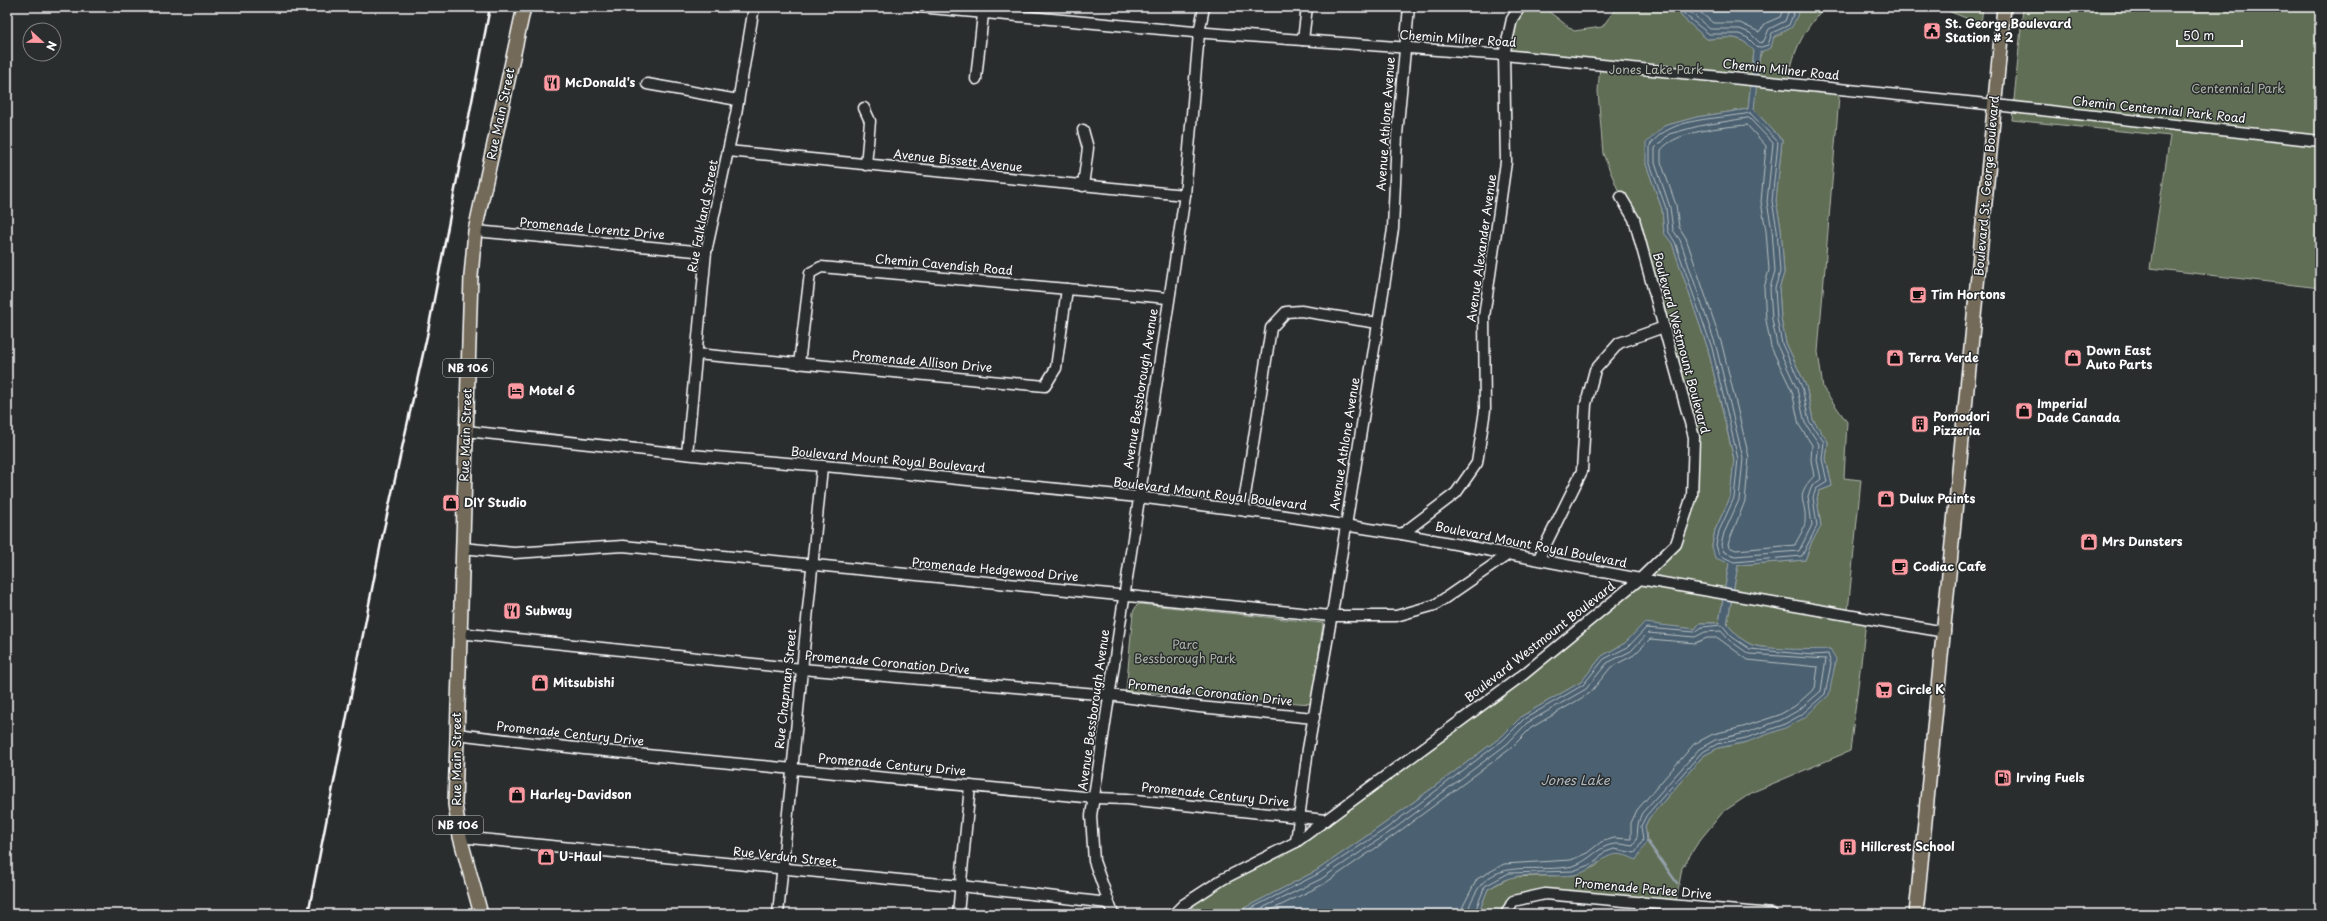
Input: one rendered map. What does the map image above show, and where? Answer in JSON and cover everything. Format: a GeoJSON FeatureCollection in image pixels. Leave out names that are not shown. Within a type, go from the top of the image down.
{"type":"FeatureCollection","features":[{"type":"Feature","properties":{"kind":"main road","name":"Rue Main Street"},"geometry":{"type":"LineString","coordinates":[[481,914],[460,837],[455,804],[471,276],[475,232],[524,7]]}},
{"type":"Feature","properties":{"kind":"main road","name":"Boulevard St. George Boulevard"},"geometry":{"type":"LineString","coordinates":[[1916,914],[1945,632],[2004,7]]}},
{"type":"Feature","properties":{"kind":"street","name":"Rue Falkland Street"},"geometry":{"type":"LineString","coordinates":[[687,454],[706,252],[738,100],[754,7]]}},
{"type":"Feature","properties":{"kind":"street","name":"Chemin Milner Road"},"geometry":{"type":"LineString","coordinates":[[919,7],[1199,33],[1504,55],[1995,105]]}},
{"type":"Feature","properties":{"kind":"street","name":"Avenue Bessborough Avenue"},"geometry":{"type":"LineString","coordinates":[[1113,914],[1094,861],[1091,816],[1095,798],[1168,298],[1185,196],[1199,33],[1204,7]]}},
{"type":"Feature","properties":{"kind":"street"},"geometry":{"type":"LineString","coordinates":[[1303,40],[1307,7]]}},
{"type":"Feature","properties":{"kind":"street","name":"Avenue Athlone Avenue"},"geometry":{"type":"LineString","coordinates":[[1296,842],[1314,718],[1393,229],[1397,135],[1409,7]]}},
{"type":"Feature","properties":{"kind":"street","name":"Avenue Alexander Avenue"},"geometry":{"type":"LineString","coordinates":[[1402,534],[1456,493],[1477,463],[1485,410],[1484,317],[1506,162],[1504,55],[1512,19],[1520,7]]}},
{"type":"Feature","properties":{"kind":"street"},"geometry":{"type":"LineString","coordinates":[[976,79],[983,14]]}},
{"type":"Feature","properties":{"kind":"street"},"geometry":{"type":"LineString","coordinates":[[647,84],[738,100]]}},
{"type":"Feature","properties":{"kind":"street","name":"Chemin Centennial Park Road"},"geometry":{"type":"LineString","coordinates":[[1995,105],[2320,141]]}},
{"type":"Feature","properties":{"kind":"street"},"geometry":{"type":"LineString","coordinates":[[864,108],[870,121],[866,165]]}},
{"type":"Feature","properties":{"kind":"street"},"geometry":{"type":"LineString","coordinates":[[1083,130],[1088,148],[1083,186]]}},
{"type":"Feature","properties":{"kind":"street","name":"Avenue Bissett Avenue"},"geometry":{"type":"LineString","coordinates":[[728,151],[1185,196]]}},
{"type":"Feature","properties":{"kind":"street","name":"Boulevard Westmount Boulevard"},"geometry":{"type":"LineString","coordinates":[[1174,914],[1183,906],[1223,879],[1296,842],[1326,820],[1524,674],[1640,579],[1676,544],[1692,496],[1694,437],[1634,219],[1621,197]]}},
{"type":"Feature","properties":{"kind":"street","name":"Promenade Lorentz Drive"},"geometry":{"type":"LineString","coordinates":[[475,232],[706,252]]}},
{"type":"Feature","properties":{"kind":"street","name":"Chemin Cavendish Road"},"geometry":{"type":"LineString","coordinates":[[799,364],[810,273],[821,266],[1168,298]]}},
{"type":"Feature","properties":{"kind":"street","name":"Promenade Allison Drive"},"geometry":{"type":"LineString","coordinates":[[696,354],[1045,386],[1056,368],[1067,289]]}},
{"type":"Feature","properties":{"kind":"street"},"geometry":{"type":"LineString","coordinates":[[1245,511],[1244,502],[1272,328],[1286,312],[1301,311],[1378,323]]}},
{"type":"Feature","properties":{"kind":"street"},"geometry":{"type":"LineString","coordinates":[[1539,558],[1582,471],[1586,404],[1595,370],[1619,343],[1664,327]]}},
{"type":"Feature","properties":{"kind":"street","name":"Boulevard Mount Royal Boulevard"},"geometry":{"type":"LineString","coordinates":[[466,430],[687,454],[1138,497],[1245,511],[1402,534],[1509,554],[1539,558],[1640,579],[1945,632]]}},
{"type":"Feature","properties":{"kind":"street","name":"Rue Chapman Street"},"geometry":{"type":"LineString","coordinates":[[778,914],[781,870],[822,467]]}},
{"type":"Feature","properties":{"kind":"street","name":"Promenade Hedgewood Drive"},"geometry":{"type":"LineString","coordinates":[[462,548],[514,553],[623,546],[812,566],[1331,616],[1396,616],[1434,605],[1509,554]]}},
{"type":"Feature","properties":{"kind":"street","name":"Promenade Coronation Drive"},"geometry":{"type":"LineString","coordinates":[[459,634],[802,669],[1110,695],[1199,707],[1314,718]]}},
{"type":"Feature","properties":{"kind":"street","name":"Promenade Century Drive"},"geometry":{"type":"LineString","coordinates":[[456,734],[584,749],[1095,798],[1127,799],[1326,820]]}},
{"type":"Feature","properties":{"kind":"street"},"geometry":{"type":"LineString","coordinates":[[958,914],[970,786]]}},
{"type":"Feature","properties":{"kind":"street","name":"Rue Verdun Street"},"geometry":{"type":"LineString","coordinates":[[460,837],[781,870],[961,886],[1108,903]]}},
{"type":"Feature","properties":{"kind":"street","name":"Promenade Parlee Drive"},"geometry":{"type":"LineString","coordinates":[[1506,914],[1513,901],[1545,894],[1772,914]]}},
{"type":"Feature","properties":{"kind":"street"},"geometry":{"type":"LineString","coordinates":[[1640,914],[1641,902]]}},
{"type":"Feature","properties":{"kind":"green space","name":"Jones Lake Park"},"geometry":{"type":"Polygon","coordinates":[[[1520,7],[1543,7],[1574,31],[1602,27],[1617,7],[1677,7],[1682,17],[1707,39],[1738,39],[1749,45],[1754,51],[1748,109],[1697,117],[1664,126],[1646,164],[1662,209],[1664,233],[1672,243],[1708,349],[1734,460],[1730,498],[1715,530],[1712,546],[1714,551],[1729,563],[1719,623],[1700,623],[1695,629],[1644,624],[1625,643],[1602,656],[1581,682],[1522,716],[1501,737],[1384,824],[1316,871],[1233,914],[1174,914],[1183,905],[1296,842],[1524,674],[1676,544],[1692,496],[1694,437],[1634,219],[1621,197],[1603,154],[1598,91],[1600,65],[1504,55],[1520,7]]]}},
{"type":"Feature","properties":{"kind":"green space"},"geometry":{"type":"Polygon","coordinates":[[[1757,7],[1825,7],[1806,31],[1801,40],[1794,58],[1789,79],[1840,85],[1818,352],[1823,388],[1847,422],[1844,478],[1861,480],[1848,611],[1867,614],[1850,751],[1753,792],[1723,812],[1699,841],[1682,868],[1676,902],[1545,894],[1513,901],[1506,914],[1478,914],[1488,889],[1511,877],[1574,875],[1596,866],[1605,856],[1615,853],[1625,854],[1647,841],[1645,826],[1649,818],[1703,756],[1718,748],[1747,742],[1833,672],[1835,665],[1830,649],[1789,650],[1756,646],[1744,640],[1727,624],[1738,565],[1805,560],[1812,541],[1821,526],[1817,499],[1819,491],[1832,486],[1826,459],[1828,442],[1813,420],[1806,386],[1786,343],[1781,318],[1779,289],[1784,273],[1781,228],[1776,201],[1782,140],[1754,110],[1756,77],[1760,55],[1765,46],[1772,39],[1782,34],[1757,7]]]}},
{"type":"Feature","properties":{"kind":"green space"},"geometry":{"type":"Polygon","coordinates":[[[1938,7],[1983,7],[1981,24],[1938,7]]]}},
{"type":"Feature","properties":{"kind":"green space","name":"Centennial Park"},"geometry":{"type":"Polygon","coordinates":[[[2023,7],[2320,7],[2320,288],[2150,268],[2170,136],[2012,120],[2023,7]]]}},
{"type":"Feature","properties":{"kind":"green space","name":"Parc Bessborough Park"},"geometry":{"type":"Polygon","coordinates":[[[1140,604],[1323,623],[1312,704],[1126,691],[1133,612],[1137,605],[1140,604]]]}},
{"type":"Feature","properties":{"kind":"water","name":"Jones Lake"},"geometry":{"type":"Polygon","coordinates":[[[1677,7],[1801,7],[1792,27],[1774,36],[1771,48],[1760,52],[1754,110],[1782,140],[1776,201],[1781,228],[1784,273],[1779,289],[1781,318],[1786,343],[1806,386],[1813,420],[1828,442],[1826,459],[1832,486],[1819,491],[1817,499],[1821,527],[1812,541],[1805,560],[1738,565],[1727,624],[1744,640],[1756,646],[1789,649],[1830,649],[1836,659],[1829,695],[1804,718],[1785,728],[1747,742],[1718,748],[1703,756],[1649,818],[1645,826],[1647,841],[1636,860],[1617,854],[1610,856],[1591,868],[1574,875],[1524,875],[1507,879],[1488,889],[1478,914],[1233,914],[1316,871],[1384,824],[1501,737],[1522,716],[1581,682],[1602,656],[1625,643],[1644,623],[1695,629],[1700,623],[1719,623],[1729,563],[1715,558],[1712,546],[1715,530],[1730,498],[1734,459],[1708,349],[1672,243],[1664,233],[1662,209],[1646,164],[1646,143],[1664,126],[1697,117],[1748,109],[1754,51],[1749,45],[1738,39],[1707,39],[1682,17],[1677,7]]]}},
{"type":"Feature","properties":{"kind":"waterway"},"geometry":{"type":"LineString","coordinates":[[1647,841],[1677,883]]}},
{"type":"Feature","properties":{"kind":"railway"},"geometry":{"type":"LineString","coordinates":[[308,914],[383,533],[427,336],[490,7]]}},
{"type":"Feature","properties":{"kind":"place","name":"St. George Boulevard Station # 2"},"geometry":{"type":"Point","coordinates":[1932,31]}},
{"type":"Feature","properties":{"kind":"place","name":"McDonald's"},"geometry":{"type":"Point","coordinates":[552,83]}},
{"type":"Feature","properties":{"kind":"place","name":"Tim Hortons"},"geometry":{"type":"Point","coordinates":[1918,295]}},
{"type":"Feature","properties":{"kind":"place","name":"Terra Verde"},"geometry":{"type":"Point","coordinates":[1895,358]}},
{"type":"Feature","properties":{"kind":"place","name":"Down East Auto Parts"},"geometry":{"type":"Point","coordinates":[2073,358]}},
{"type":"Feature","properties":{"kind":"place","name":"Motel 6"},"geometry":{"type":"Point","coordinates":[516,391]}},
{"type":"Feature","properties":{"kind":"place","name":"Imperial Dade Canada"},"geometry":{"type":"Point","coordinates":[2024,411]}},
{"type":"Feature","properties":{"kind":"place","name":"Pomodori Pizzeria"},"geometry":{"type":"Point","coordinates":[1920,424]}},
{"type":"Feature","properties":{"kind":"place","name":"Dulux Paints"},"geometry":{"type":"Point","coordinates":[1886,499]}},
{"type":"Feature","properties":{"kind":"place","name":"DIY Studio"},"geometry":{"type":"Point","coordinates":[451,503]}},
{"type":"Feature","properties":{"kind":"place","name":"Mrs Dunsters"},"geometry":{"type":"Point","coordinates":[2089,542]}},
{"type":"Feature","properties":{"kind":"place","name":"Codiac Cafe"},"geometry":{"type":"Point","coordinates":[1900,567]}},
{"type":"Feature","properties":{"kind":"place","name":"Subway"},"geometry":{"type":"Point","coordinates":[512,611]}},
{"type":"Feature","properties":{"kind":"place","name":"Mitsubishi"},"geometry":{"type":"Point","coordinates":[540,683]}},
{"type":"Feature","properties":{"kind":"place","name":"Circle K"},"geometry":{"type":"Point","coordinates":[1884,690]}},
{"type":"Feature","properties":{"kind":"place","name":"Irving Fuels"},"geometry":{"type":"Point","coordinates":[2003,778]}},
{"type":"Feature","properties":{"kind":"place","name":"Harley-Davidson"},"geometry":{"type":"Point","coordinates":[517,795]}},
{"type":"Feature","properties":{"kind":"place","name":"Hillcrest School"},"geometry":{"type":"Point","coordinates":[1848,847]}},
{"type":"Feature","properties":{"kind":"place","name":"U-Haul"},"geometry":{"type":"Point","coordinates":[546,857]}}]}
